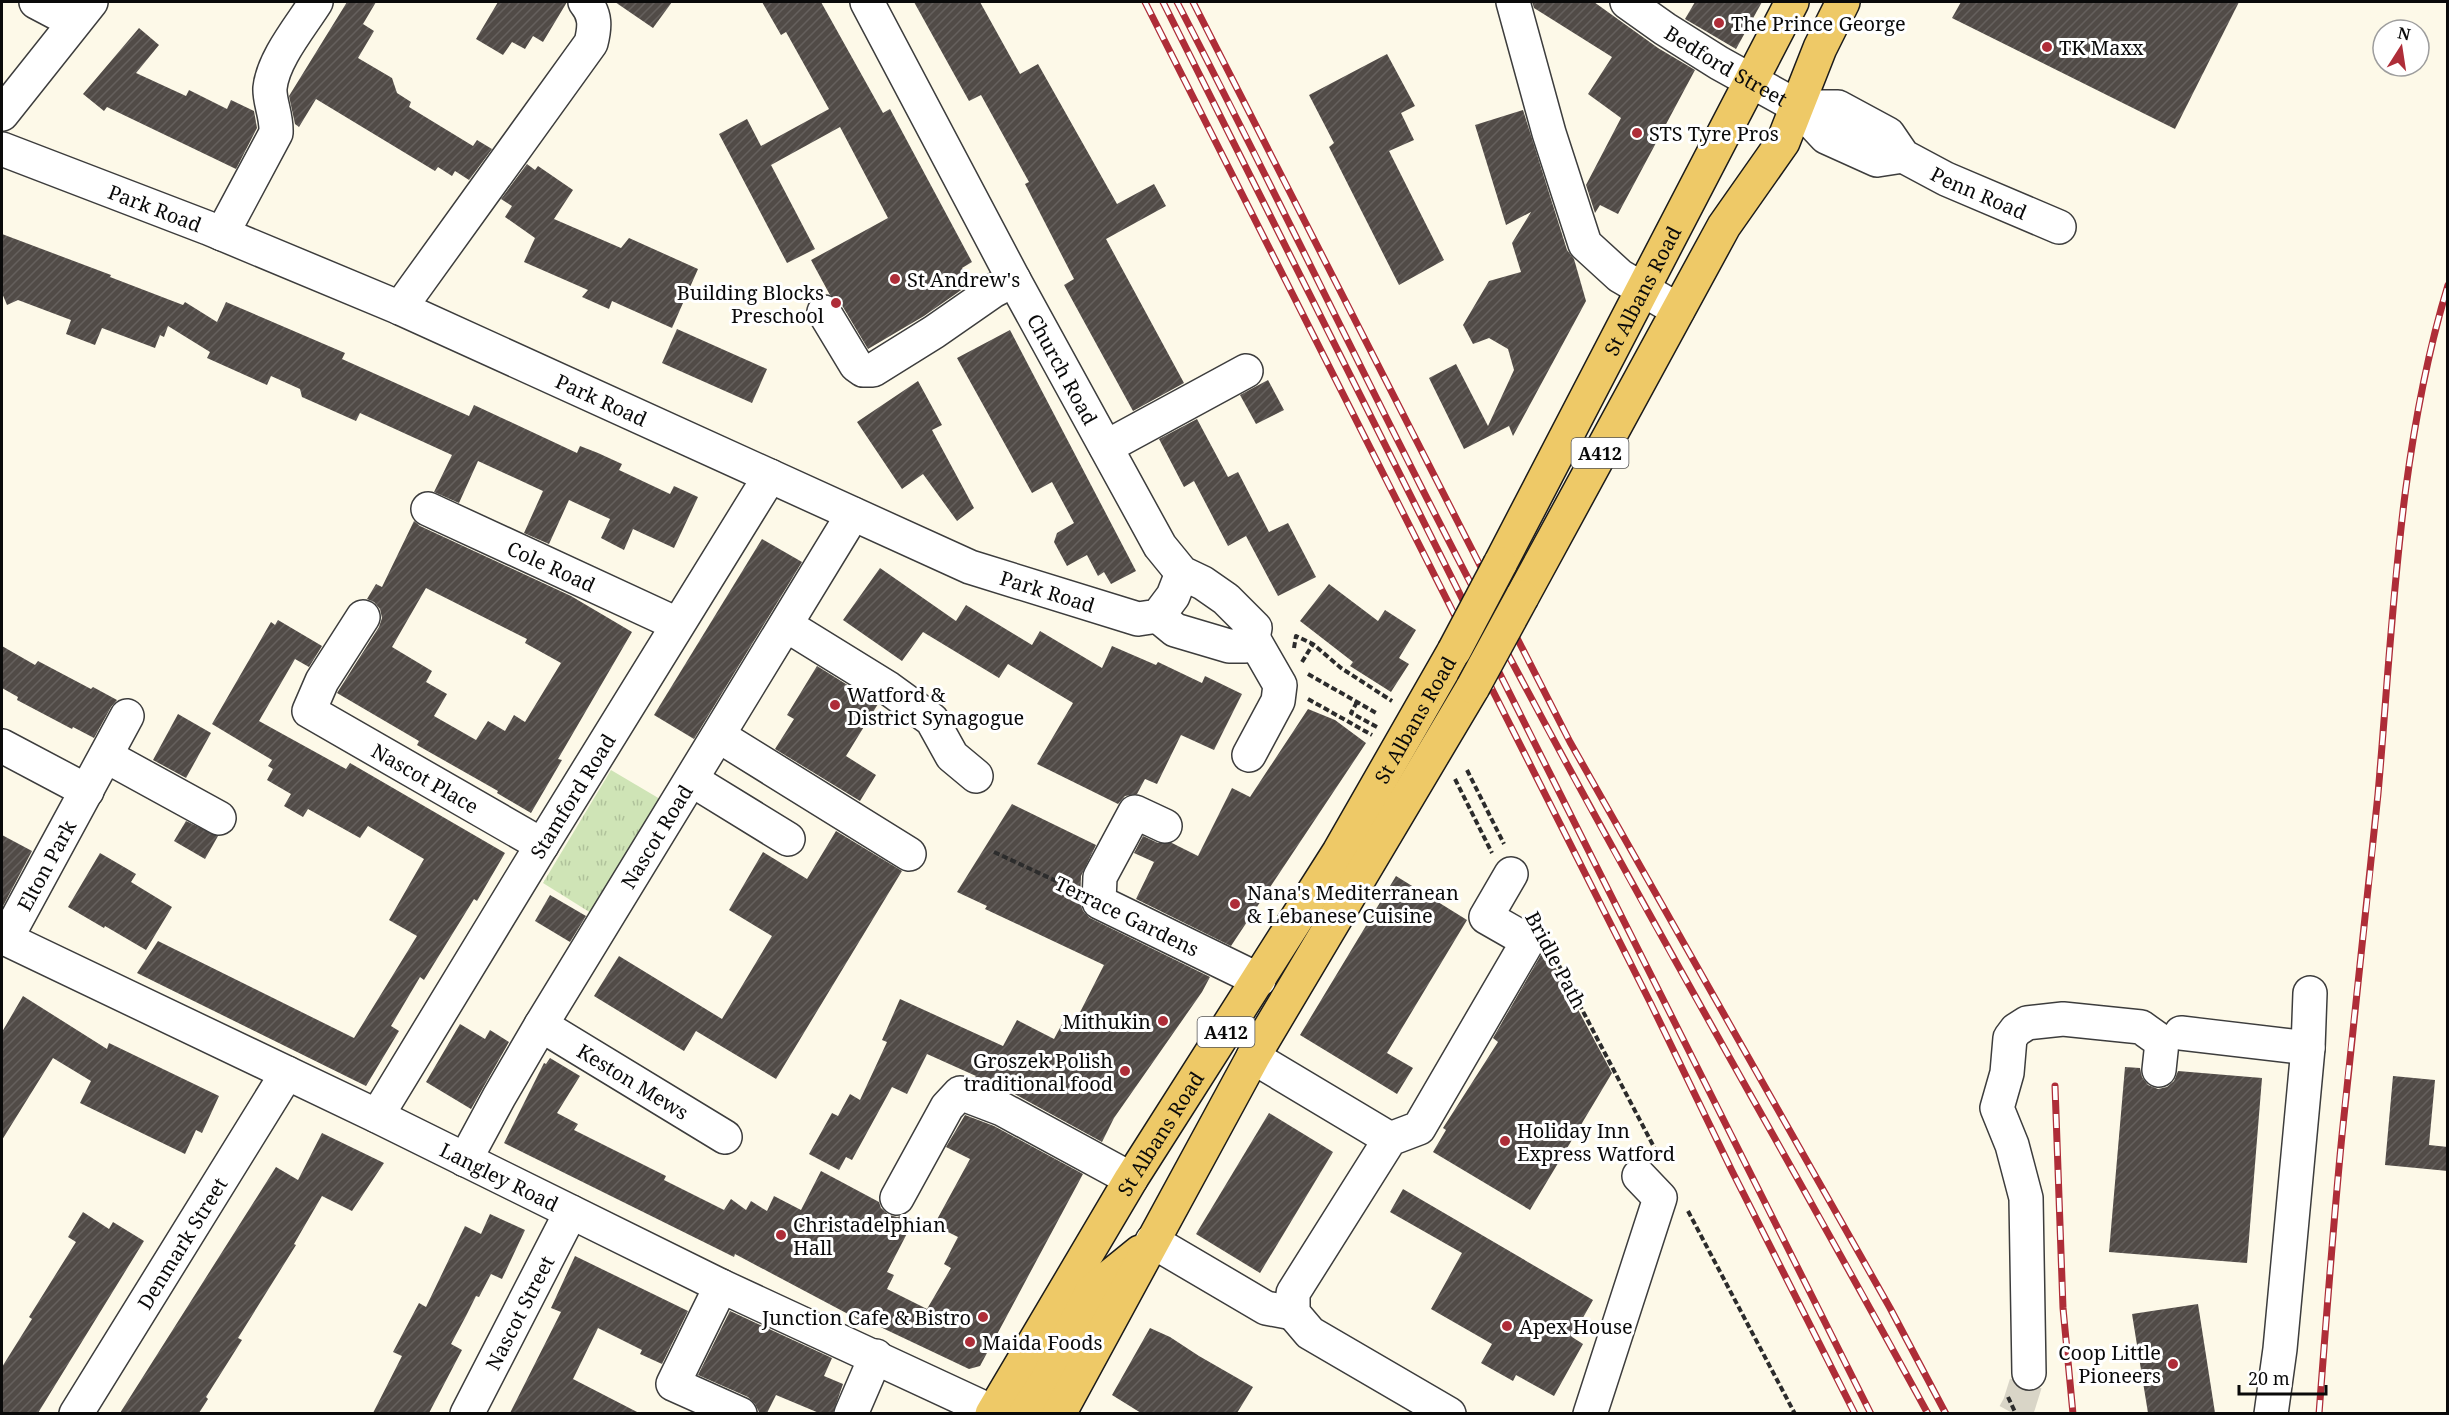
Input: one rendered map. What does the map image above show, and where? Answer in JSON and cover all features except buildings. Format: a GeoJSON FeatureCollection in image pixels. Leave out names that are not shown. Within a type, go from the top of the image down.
{"type":"FeatureCollection","features":[{"type":"Feature","properties":{"kind":"main road","name":"St Albans Road"},"geometry":{"type":"LineString","coordinates":[[1007,1412],[1131,1179],[1339,852],[1454,651],[1752,83],[1792,2]]}},
{"type":"Feature","properties":{"kind":"main road","name":"St Albans Road"},"geometry":{"type":"LineString","coordinates":[[1061,1413],[1253,1057],[1473,687],[1724,226],[1784,142],[1820,48],[1843,2]]}},
{"type":"Feature","properties":{"kind":"main road"},"geometry":{"type":"LineString","coordinates":[[1007,1412],[1047,1380],[1092,1291],[1152,1241]]}},
{"type":"Feature","properties":{"kind":"street"},"geometry":{"type":"LineString","coordinates":[[2,114],[82,12],[36,2]]}},
{"type":"Feature","properties":{"kind":"street"},"geometry":{"type":"LineString","coordinates":[[222,234],[276,133],[277,118],[270,90],[277,64],[316,2]]}},
{"type":"Feature","properties":{"kind":"street"},"geometry":{"type":"LineString","coordinates":[[400,308],[591,43],[594,20],[592,11],[585,2]]}},
{"type":"Feature","properties":{"kind":"street","name":"Church Road"},"geometry":{"type":"LineString","coordinates":[[867,2],[1014,280],[1160,546],[1182,573]]}},
{"type":"Feature","properties":{"kind":"street"},"geometry":{"type":"LineString","coordinates":[[1513,2],[1549,133],[1585,244],[1620,276],[1678,310]]}},
{"type":"Feature","properties":{"kind":"street","name":"Bedford Street"},"geometry":{"type":"LineString","coordinates":[[1627,2],[1665,29],[1752,83],[1798,107]]}},
{"type":"Feature","properties":{"kind":"street","name":"Penn Road"},"geometry":{"type":"LineString","coordinates":[[1798,107],[1838,107],[1888,134],[1903,156],[1946,179],[2059,227]]}},
{"type":"Feature","properties":{"kind":"street","name":"Park Road"},"geometry":{"type":"LineString","coordinates":[[2,149],[222,234],[400,308],[970,567],[1138,620],[1158,616]]}},
{"type":"Feature","properties":{"kind":"street"},"geometry":{"type":"LineString","coordinates":[[824,312],[856,366],[863,370],[873,370],[1014,280]]}},
{"type":"Feature","properties":{"kind":"street"},"geometry":{"type":"LineString","coordinates":[[1106,447],[1246,371]]}},
{"type":"Feature","properties":{"kind":"street","name":"Stamford Road"},"geometry":{"type":"LineString","coordinates":[[377,1116],[677,624],[770,477]]}},
{"type":"Feature","properties":{"kind":"street","name":"Cole Road"},"geometry":{"type":"LineString","coordinates":[[428,509],[677,624]]}},
{"type":"Feature","properties":{"kind":"street","name":"Nascot Road"},"geometry":{"type":"LineString","coordinates":[[465,1160],[541,1025],[853,514]]}},
{"type":"Feature","properties":{"kind":"street"},"geometry":{"type":"LineString","coordinates":[[1182,573],[1203,583],[1226,599],[1255,628],[1253,638],[1245,646],[1229,646],[1175,630],[1158,616],[1173,596],[1182,573]]}},
{"type":"Feature","properties":{"kind":"street","name":"Nascot Place"},"geometry":{"type":"LineString","coordinates":[[363,616],[322,681],[309,711],[542,845]]}},
{"type":"Feature","properties":{"kind":"street"},"geometry":{"type":"LineString","coordinates":[[786,625],[888,688],[932,720],[952,756],[976,776]]}},
{"type":"Feature","properties":{"kind":"street"},"geometry":{"type":"LineString","coordinates":[[1249,755],[1278,701],[1280,685],[1253,638]]}},
{"type":"Feature","properties":{"kind":"street","name":"Elton Park"},"geometry":{"type":"LineString","coordinates":[[4,938],[127,716]]}},
{"type":"Feature","properties":{"kind":"street"},"geometry":{"type":"LineString","coordinates":[[718,736],[909,855]]}},
{"type":"Feature","properties":{"kind":"street"},"geometry":{"type":"LineString","coordinates":[[2,746],[87,791]]}},
{"type":"Feature","properties":{"kind":"street"},"geometry":{"type":"LineString","coordinates":[[106,756],[219,818]]}},
{"type":"Feature","properties":{"kind":"street"},"geometry":{"type":"LineString","coordinates":[[692,780],[788,839]]}},
{"type":"Feature","properties":{"kind":"street"},"geometry":{"type":"LineString","coordinates":[[1099,902],[1100,877],[1136,812],[1165,826]]}},
{"type":"Feature","properties":{"kind":"street"},"geometry":{"type":"LineString","coordinates":[[1293,1313],[1293,1293],[1390,1139],[1419,1128],[1528,941],[1486,917],[1511,874]]}},
{"type":"Feature","properties":{"kind":"street","name":"Terrace Gardens"},"geometry":{"type":"LineString","coordinates":[[1099,902],[1259,980]]}},
{"type":"Feature","properties":{"kind":"street","name":"Langley Road"},"geometry":{"type":"LineString","coordinates":[[4,938],[377,1116],[721,1286],[1007,1412]]}},
{"type":"Feature","properties":{"kind":"street"},"geometry":{"type":"LineString","coordinates":[[2271,1413],[2280,1349],[2308,1048],[2310,993]]}},
{"type":"Feature","properties":{"kind":"street"},"geometry":{"type":"LineString","coordinates":[[2017,1382],[2026,1198],[2012,1145],[1997,1108],[2007,1073],[2010,1038],[2016,1030],[2027,1023],[2063,1018],[2141,1027],[2162,1042],[2159,1070]]}},
{"type":"Feature","properties":{"kind":"street","name":"Keston Mews"},"geometry":{"type":"LineString","coordinates":[[541,1025],[725,1137]]}},
{"type":"Feature","properties":{"kind":"street"},"geometry":{"type":"LineString","coordinates":[[2181,1033],[2308,1048]]}},
{"type":"Feature","properties":{"kind":"street"},"geometry":{"type":"LineString","coordinates":[[1253,1057],[1390,1139]]}},
{"type":"Feature","properties":{"kind":"street","name":"Denmark Street"},"geometry":{"type":"LineString","coordinates":[[76,1413],[287,1073]]}},
{"type":"Feature","properties":{"kind":"street"},"geometry":{"type":"LineString","coordinates":[[897,1198],[947,1107],[960,1093],[1002,1110],[1131,1179]]}},
{"type":"Feature","properties":{"kind":"street"},"geometry":{"type":"LineString","coordinates":[[1590,1413],[1660,1198],[1649,1167]]}},
{"type":"Feature","properties":{"kind":"street","name":"Nascot Street"},"geometry":{"type":"LineString","coordinates":[[467,1413],[571,1212]]}},
{"type":"Feature","properties":{"kind":"street"},"geometry":{"type":"LineString","coordinates":[[1152,1241],[1266,1308],[1293,1313],[1310,1333],[1449,1413]]}},
{"type":"Feature","properties":{"kind":"street"},"geometry":{"type":"LineString","coordinates":[[721,1286],[673,1384],[740,1413]]}},
{"type":"Feature","properties":{"kind":"street"},"geometry":{"type":"LineString","coordinates":[[851,1413],[876,1356]]}},
{"type":"Feature","properties":{"kind":"street"},"geometry":{"type":"LineString","coordinates":[[1007,1412],[1061,1413]]}},
{"type":"Feature","properties":{"kind":"path"},"geometry":{"type":"LineString","coordinates":[[1376,736],[1280,685],[1294,651],[1296,636],[1312,644],[1341,668],[1395,703]]}},
{"type":"Feature","properties":{"kind":"path"},"geometry":{"type":"LineString","coordinates":[[1312,644],[1302,662],[1301,670],[1378,714]]}},
{"type":"Feature","properties":{"kind":"path"},"geometry":{"type":"LineString","coordinates":[[1357,702],[1352,712],[1380,729]]}},
{"type":"Feature","properties":{"kind":"path"},"geometry":{"type":"LineString","coordinates":[[1467,770],[1503,842],[1511,874]]}},
{"type":"Feature","properties":{"kind":"path"},"geometry":{"type":"LineString","coordinates":[[1459,788],[1491,852],[1511,874]]}},
{"type":"Feature","properties":{"kind":"path","name":"Terrace Gardens"},"geometry":{"type":"LineString","coordinates":[[994,852],[1099,902]]}},
{"type":"Feature","properties":{"kind":"path","name":"Bridle Path"},"geometry":{"type":"LineString","coordinates":[[1550,948],[1649,1136],[1649,1167]]}},
{"type":"Feature","properties":{"kind":"path"},"geometry":{"type":"LineString","coordinates":[[1686,1208],[1795,1413]]}},
{"type":"Feature","properties":{"kind":"path"},"geometry":{"type":"LineString","coordinates":[[2016,1413],[2017,1382]]}},
{"type":"Feature","properties":{"kind":"green space"},"geometry":{"type":"Polygon","coordinates":[[[611,770],[660,799],[591,913],[543,883],[611,770]]]}},
{"type":"Feature","properties":{"kind":"tunnel"},"geometry":{"type":"LineString","coordinates":[[2014,1414],[2029,1373]]}},
{"type":"Feature","properties":{"kind":"railway"},"geometry":{"type":"LineString","coordinates":[[1145,2],[1651,1004],[1732,1171],[1855,1414]]}},
{"type":"Feature","properties":{"kind":"railway"},"geometry":{"type":"LineString","coordinates":[[1163,2],[1871,1414]]}},
{"type":"Feature","properties":{"kind":"railway"},"geometry":{"type":"LineString","coordinates":[[1177,2],[1432,508],[1519,675],[1928,1414]]}},
{"type":"Feature","properties":{"kind":"railway"},"geometry":{"type":"LineString","coordinates":[[1193,2],[1570,742],[1890,1308],[1946,1414]]}},
{"type":"Feature","properties":{"kind":"railway"},"geometry":{"type":"LineString","coordinates":[[2319,1414],[2346,1092],[2378,794],[2400,538],[2418,410],[2431,347],[2448,285]]}},
{"type":"Feature","properties":{"kind":"railway"},"geometry":{"type":"LineString","coordinates":[[2055,1086],[2063,1308],[2073,1414]]}},
{"type":"Feature","properties":{"kind":"place","name":"The Prince George"},"geometry":{"type":"Point","coordinates":[1719,23]}},
{"type":"Feature","properties":{"kind":"place","name":"TK Maxx"},"geometry":{"type":"Point","coordinates":[2047,47]}},
{"type":"Feature","properties":{"kind":"place","name":"STS Tyre Pros"},"geometry":{"type":"Point","coordinates":[1637,133]}},
{"type":"Feature","properties":{"kind":"place","name":"St Andrew's"},"geometry":{"type":"Point","coordinates":[895,279]}},
{"type":"Feature","properties":{"kind":"place","name":"Building Blocks Preschool"},"geometry":{"type":"Point","coordinates":[836,303]}},
{"type":"Feature","properties":{"kind":"place","name":"Watford & District Synagogue"},"geometry":{"type":"Point","coordinates":[835,705]}},
{"type":"Feature","properties":{"kind":"place","name":"Nana's Mediterranean & Lebanese Cuisine"},"geometry":{"type":"Point","coordinates":[1235,904]}},
{"type":"Feature","properties":{"kind":"place","name":"Mithukin"},"geometry":{"type":"Point","coordinates":[1163,1021]}},
{"type":"Feature","properties":{"kind":"place","name":"Groszek Polish traditional food"},"geometry":{"type":"Point","coordinates":[1125,1071]}},
{"type":"Feature","properties":{"kind":"place","name":"Holiday Inn Express Watford"},"geometry":{"type":"Point","coordinates":[1505,1141]}},
{"type":"Feature","properties":{"kind":"place","name":"Christadelphian Hall"},"geometry":{"type":"Point","coordinates":[781,1235]}},
{"type":"Feature","properties":{"kind":"place","name":"Junction Cafe & Bistro"},"geometry":{"type":"Point","coordinates":[983,1317]}},
{"type":"Feature","properties":{"kind":"place","name":"Apex House"},"geometry":{"type":"Point","coordinates":[1507,1326]}},
{"type":"Feature","properties":{"kind":"place","name":"Maida Foods"},"geometry":{"type":"Point","coordinates":[970,1342]}},
{"type":"Feature","properties":{"kind":"place","name":"Coop Little Pioneers"},"geometry":{"type":"Point","coordinates":[2173,1364]}}]}
